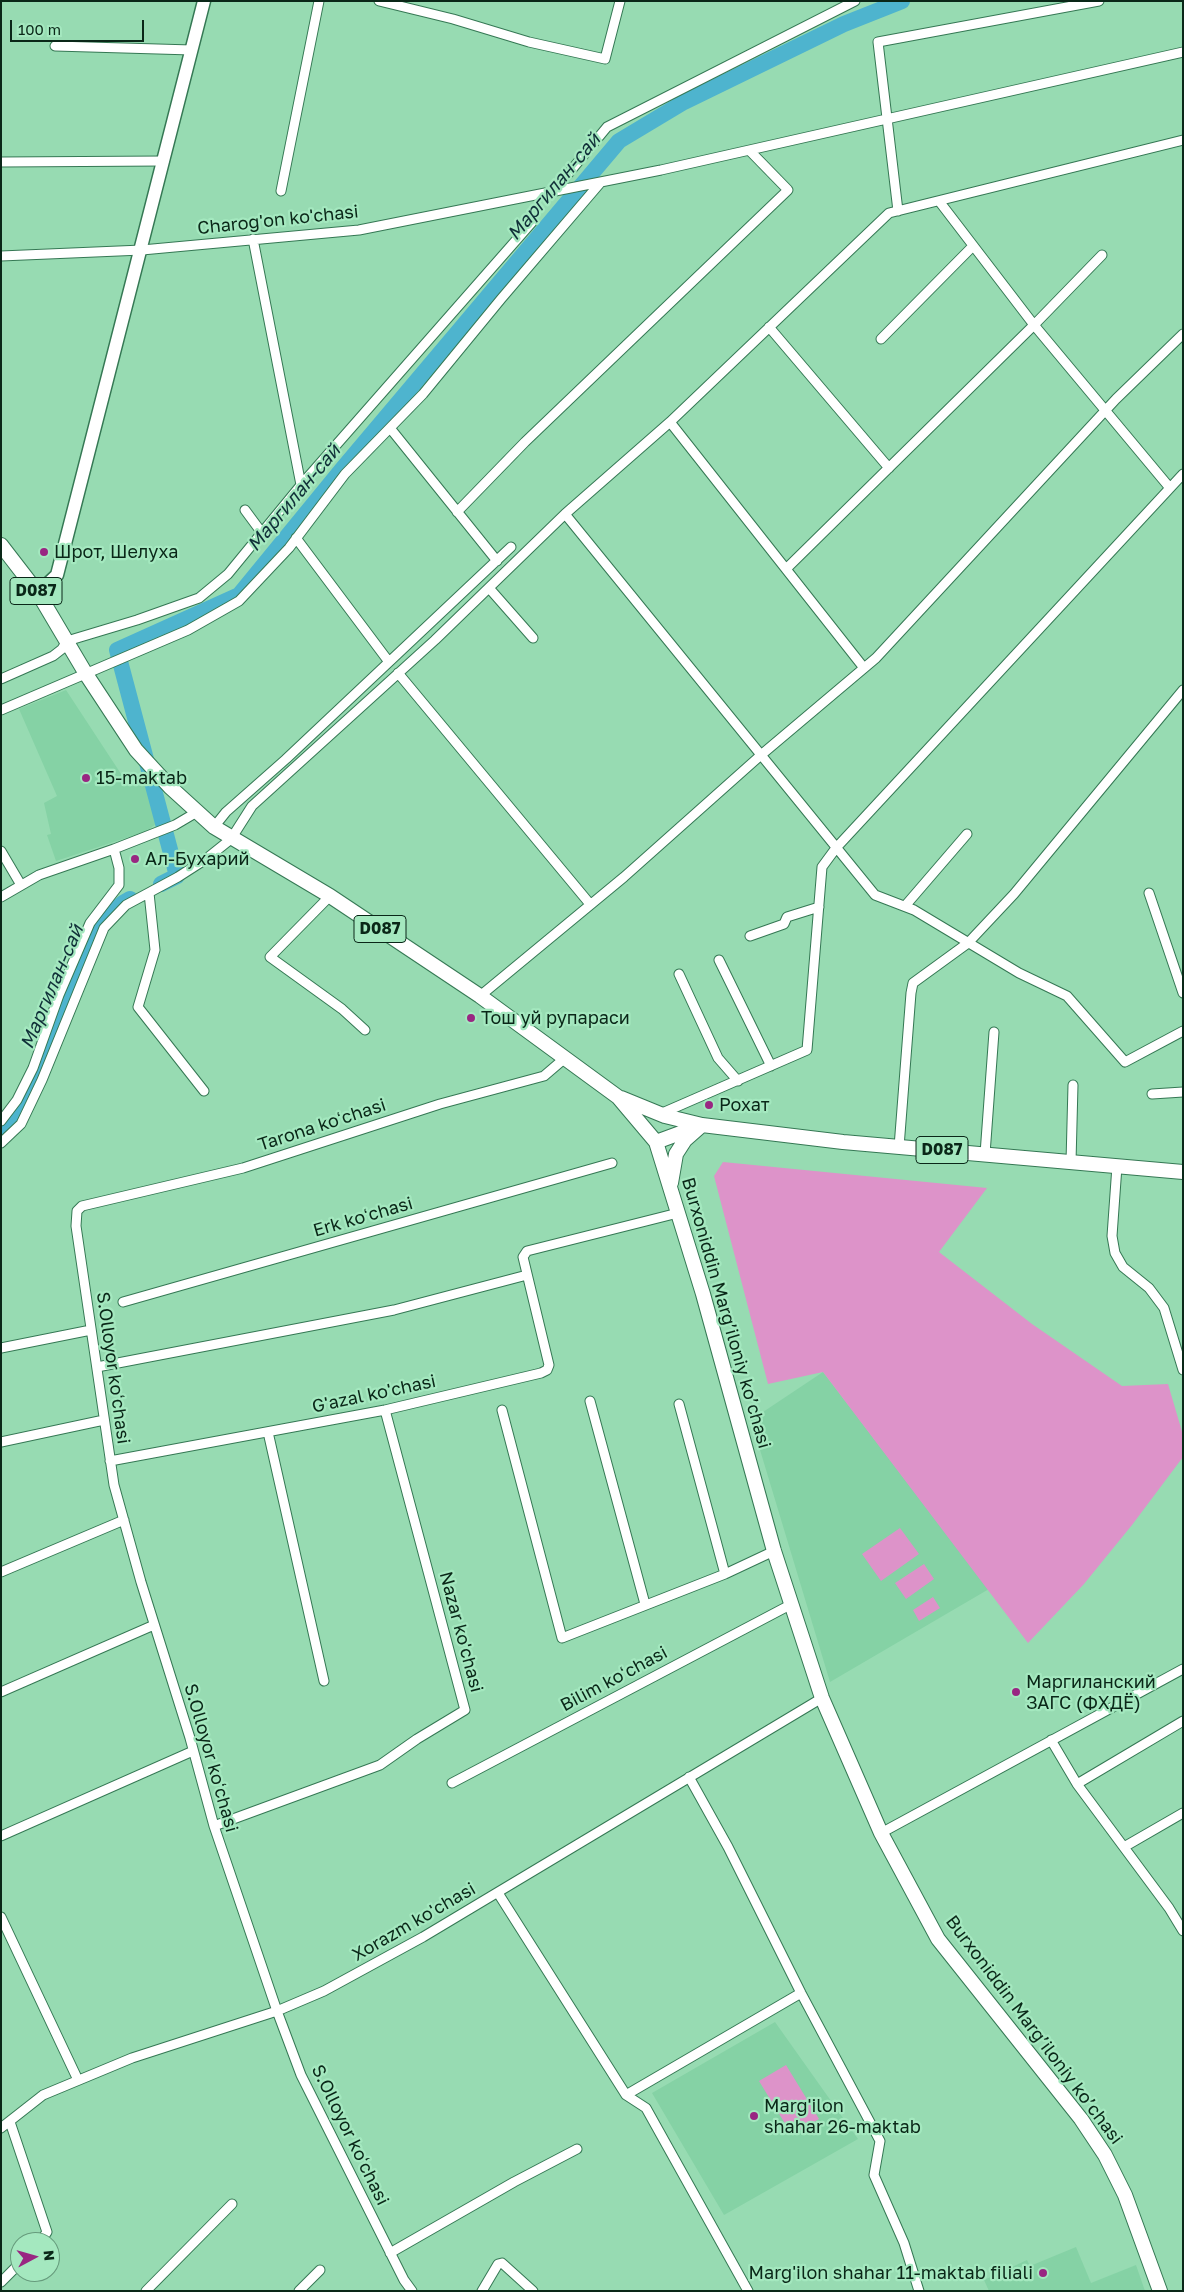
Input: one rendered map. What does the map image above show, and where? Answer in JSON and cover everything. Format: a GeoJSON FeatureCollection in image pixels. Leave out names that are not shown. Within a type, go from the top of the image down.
{"type":"FeatureCollection","features":[{"type":"Feature","properties":{"kind":"main road"},"geometry":{"type":"LineString","coordinates":[[38,593],[57,575],[142,250],[204,1]]}},
{"type":"Feature","properties":{"kind":"main road","name":"Burxoniddin Marg’iloniy ko’chasi"},"geometry":{"type":"LineString","coordinates":[[1,545],[38,593],[86,674],[136,750],[197,812],[231,839],[330,896],[480,996],[618,1097],[656,1142],[703,1294],[790,1605],[822,1698],[881,1833],[938,1939],[1095,2137],[1125,2195],[1160,2291]]}},
{"type":"Feature","properties":{"kind":"main road","name":"D087"},"geometry":{"type":"LineString","coordinates":[[618,1097],[660,1114],[702,1125],[899,1147],[1183,1172]]}},
{"type":"Feature","properties":{"kind":"main road"},"geometry":{"type":"LineString","coordinates":[[671,1186],[676,1154],[685,1140],[702,1125]]}},
{"type":"Feature","properties":{"kind":"main road","name":"D087"},"geometry":{"type":"LineString","coordinates":[[656,1142],[702,1125]]}},
{"type":"Feature","properties":{"kind":"street"},"geometry":{"type":"LineString","coordinates":[[281,191],[319,1]]}},
{"type":"Feature","properties":{"kind":"street"},"geometry":{"type":"LineString","coordinates":[[379,1],[454,19],[529,42],[604,60],[620,1]]}},
{"type":"Feature","properties":{"kind":"street"},"geometry":{"type":"LineString","coordinates":[[554,191],[607,127],[855,1]]}},
{"type":"Feature","properties":{"kind":"street"},"geometry":{"type":"LineString","coordinates":[[898,211],[878,42],[1099,1]]}},
{"type":"Feature","properties":{"kind":"street"},"geometry":{"type":"LineString","coordinates":[[55,46],[192,50]]}},
{"type":"Feature","properties":{"kind":"street","name":"Charog'on ko'chasi"},"geometry":{"type":"LineString","coordinates":[[1,256],[142,250],[359,230],[750,150],[1183,52]]}},
{"type":"Feature","properties":{"kind":"street"},"geometry":{"type":"LineString","coordinates":[[1,1143],[21,1124],[42,1080],[104,928],[126,905],[178,877],[206,859],[231,839],[252,806],[398,673],[565,514],[670,422],[889,213],[1183,140]]}},
{"type":"Feature","properties":{"kind":"street"},"geometry":{"type":"LineString","coordinates":[[457,512],[525,442],[788,190],[750,150]]}},
{"type":"Feature","properties":{"kind":"street"},"geometry":{"type":"LineString","coordinates":[[1,162],[164,161]]}},
{"type":"Feature","properties":{"kind":"street"},"geometry":{"type":"LineString","coordinates":[[1,710],[188,630],[239,601],[296,538],[345,474],[423,394],[601,182]]}},
{"type":"Feature","properties":{"kind":"street"},"geometry":{"type":"LineString","coordinates":[[939,201],[1034,326],[1104,412],[1170,488]]}},
{"type":"Feature","properties":{"kind":"street"},"geometry":{"type":"LineString","coordinates":[[1,679],[53,656],[67,641],[199,598],[228,574],[300,485],[533,221]]}},
{"type":"Feature","properties":{"kind":"street"},"geometry":{"type":"LineString","coordinates":[[253,239],[300,485]]}},
{"type":"Feature","properties":{"kind":"street"},"geometry":{"type":"LineString","coordinates":[[881,339],[973,246]]}},
{"type":"Feature","properties":{"kind":"street"},"geometry":{"type":"LineString","coordinates":[[786,569],[1034,326],[1102,255]]}},
{"type":"Feature","properties":{"kind":"street"},"geometry":{"type":"LineString","coordinates":[[769,327],[889,468]]}},
{"type":"Feature","properties":{"kind":"street"},"geometry":{"type":"LineString","coordinates":[[480,996],[624,877],[761,755],[876,658],[1104,412],[1183,334]]}},
{"type":"Feature","properties":{"kind":"street"},"geometry":{"type":"LineString","coordinates":[[670,422],[864,668]]}},
{"type":"Feature","properties":{"kind":"street"},"geometry":{"type":"LineString","coordinates":[[390,428],[496,561]]}},
{"type":"Feature","properties":{"kind":"street"},"geometry":{"type":"LineString","coordinates":[[660,1114],[805,1052],[808,1047],[822,867],[836,848],[1183,474]]}},
{"type":"Feature","properties":{"kind":"street"},"geometry":{"type":"LineString","coordinates":[[245,510],[262,534]]}},
{"type":"Feature","properties":{"kind":"street"},"geometry":{"type":"LineString","coordinates":[[565,514],[875,896],[914,910],[1018,973],[1067,996],[1125,1062],[1183,1031]]}},
{"type":"Feature","properties":{"kind":"street"},"geometry":{"type":"LineString","coordinates":[[296,538],[389,662]]}},
{"type":"Feature","properties":{"kind":"street"},"geometry":{"type":"LineString","coordinates":[[214,827],[226,812],[286,759],[511,547]]}},
{"type":"Feature","properties":{"kind":"street"},"geometry":{"type":"LineString","coordinates":[[489,588],[532,638]]}},
{"type":"Feature","properties":{"kind":"street"},"geometry":{"type":"LineString","coordinates":[[398,673],[590,904]]}},
{"type":"Feature","properties":{"kind":"street"},"geometry":{"type":"LineString","coordinates":[[899,1147],[913,983],[968,943],[1014,894],[1183,690]]}},
{"type":"Feature","properties":{"kind":"street"},"geometry":{"type":"LineString","coordinates":[[1,897],[47,872],[156,833],[175,825],[197,812]]}},
{"type":"Feature","properties":{"kind":"street"},"geometry":{"type":"LineString","coordinates":[[905,906],[967,834]]}},
{"type":"Feature","properties":{"kind":"street"},"geometry":{"type":"LineString","coordinates":[[1,1121],[17,1100],[33,1068],[59,995],[90,923],[119,885],[119,868],[114,849]]}},
{"type":"Feature","properties":{"kind":"street"},"geometry":{"type":"LineString","coordinates":[[1,851],[21,885]]}},
{"type":"Feature","properties":{"kind":"street"},"geometry":{"type":"LineString","coordinates":[[1149,892],[1183,993]]}},
{"type":"Feature","properties":{"kind":"street"},"geometry":{"type":"LineString","coordinates":[[148,893],[153,918],[155,950],[138,1008],[204,1090]]}},
{"type":"Feature","properties":{"kind":"street"},"geometry":{"type":"LineString","coordinates":[[330,896],[270,957],[342,1010],[365,1030]]}},
{"type":"Feature","properties":{"kind":"street"},"geometry":{"type":"LineString","coordinates":[[750,936],[784,924],[787,917],[819,907]]}},
{"type":"Feature","properties":{"kind":"street"},"geometry":{"type":"LineString","coordinates":[[720,960],[771,1066]]}},
{"type":"Feature","properties":{"kind":"street"},"geometry":{"type":"LineString","coordinates":[[679,974],[718,1058],[738,1081]]}},
{"type":"Feature","properties":{"kind":"street"},"geometry":{"type":"LineString","coordinates":[[985,1154],[994,1032]]}},
{"type":"Feature","properties":{"kind":"street","name":"Tarona koʻchasi"},"geometry":{"type":"LineString","coordinates":[[82,1206],[242,1168],[440,1104],[544,1076],[565,1058]]}},
{"type":"Feature","properties":{"kind":"street"},"geometry":{"type":"LineString","coordinates":[[1070,1162],[1073,1085]]}},
{"type":"Feature","properties":{"kind":"street"},"geometry":{"type":"LineString","coordinates":[[1152,1094],[1183,1092]]}},
{"type":"Feature","properties":{"kind":"street","name":"Erk koʻchasi"},"geometry":{"type":"LineString","coordinates":[[123,1302],[612,1163]]}},
{"type":"Feature","properties":{"kind":"street"},"geometry":{"type":"LineString","coordinates":[[1118,1166],[1112,1236],[1115,1253],[1123,1267],[1149,1288],[1157,1298],[1168,1320],[1183,1370]]}},
{"type":"Feature","properties":{"kind":"street","name":"S.Olloyor koʻchasi"},"geometry":{"type":"LineString","coordinates":[[82,1206],[77,1211],[76,1226],[114,1485],[214,1826],[277,2011],[301,2075],[390,2253],[412,2291]]}},
{"type":"Feature","properties":{"kind":"street","name":"G'azal ko'chasi"},"geometry":{"type":"LineString","coordinates":[[110,1461],[385,1410],[547,1370],[548,1357],[523,1257],[527,1251],[532,1248],[678,1213]]}},
{"type":"Feature","properties":{"kind":"street"},"geometry":{"type":"LineString","coordinates":[[97,1366],[394,1310],[527,1275]]}},
{"type":"Feature","properties":{"kind":"street"},"geometry":{"type":"LineString","coordinates":[[1,1348],[91,1330]]}},
{"type":"Feature","properties":{"kind":"street"},"geometry":{"type":"LineString","coordinates":[[590,1402],[645,1604]]}},
{"type":"Feature","properties":{"kind":"street"},"geometry":{"type":"LineString","coordinates":[[679,1404],[725,1574]]}},
{"type":"Feature","properties":{"kind":"street","name":"Nazar ko'chasi"},"geometry":{"type":"LineString","coordinates":[[214,1826],[380,1765],[417,1738],[465,1710],[385,1410]]}},
{"type":"Feature","properties":{"kind":"street"},"geometry":{"type":"LineString","coordinates":[[502,1410],[562,1638],[725,1574],[774,1551]]}},
{"type":"Feature","properties":{"kind":"street"},"geometry":{"type":"LineString","coordinates":[[1,1442],[104,1420]]}},
{"type":"Feature","properties":{"kind":"street"},"geometry":{"type":"LineString","coordinates":[[268,1432],[324,1681]]}},
{"type":"Feature","properties":{"kind":"street"},"geometry":{"type":"LineString","coordinates":[[1,1572],[124,1520]]}},
{"type":"Feature","properties":{"kind":"street","name":"Bilim koʻchasi"},"geometry":{"type":"LineString","coordinates":[[452,1783],[790,1605]]}},
{"type":"Feature","properties":{"kind":"street"},"geometry":{"type":"LineString","coordinates":[[1,1692],[154,1625]]}},
{"type":"Feature","properties":{"kind":"street"},"geometry":{"type":"LineString","coordinates":[[881,1833],[1183,1669]]}},
{"type":"Feature","properties":{"kind":"street","name":"Xorazm ko'chasi"},"geometry":{"type":"LineString","coordinates":[[1,2128],[43,2095],[132,2058],[277,2011],[341,1982],[498,1893],[822,1698]]}},
{"type":"Feature","properties":{"kind":"street"},"geometry":{"type":"LineString","coordinates":[[1077,1784],[1183,1721]]}},
{"type":"Feature","properties":{"kind":"street"},"geometry":{"type":"LineString","coordinates":[[1051,1740],[1077,1784],[1124,1847],[1179,1915],[1183,1931]]}},
{"type":"Feature","properties":{"kind":"street"},"geometry":{"type":"LineString","coordinates":[[1,1836],[193,1751]]}},
{"type":"Feature","properties":{"kind":"street"},"geometry":{"type":"LineString","coordinates":[[689,1778],[728,1847],[801,1993],[880,2141],[874,2175],[904,2244],[919,2291]]}},
{"type":"Feature","properties":{"kind":"street"},"geometry":{"type":"LineString","coordinates":[[1124,1847],[1183,1813]]}},
{"type":"Feature","properties":{"kind":"street"},"geometry":{"type":"LineString","coordinates":[[498,1893],[626,2095],[646,2108],[748,2291]]}},
{"type":"Feature","properties":{"kind":"street"},"geometry":{"type":"LineString","coordinates":[[1,1917],[78,2080]]}},
{"type":"Feature","properties":{"kind":"street"},"geometry":{"type":"LineString","coordinates":[[626,2095],[801,1993]]}},
{"type":"Feature","properties":{"kind":"street"},"geometry":{"type":"LineString","coordinates":[[10,2122],[46,2232]]}},
{"type":"Feature","properties":{"kind":"street"},"geometry":{"type":"LineString","coordinates":[[390,2253],[514,2182],[577,2149]]}},
{"type":"Feature","properties":{"kind":"street"},"geometry":{"type":"LineString","coordinates":[[146,2291],[232,2204]]}},
{"type":"Feature","properties":{"kind":"street"},"geometry":{"type":"LineString","coordinates":[[482,2291],[498,2264],[502,2263],[533,2291]]}},
{"type":"Feature","properties":{"kind":"street"},"geometry":{"type":"LineString","coordinates":[[299,2291],[320,2270]]}},
{"type":"Feature","properties":{"kind":"shaded area","name":"15-maktab"},"geometry":{"type":"Polygon","coordinates":[[[66,690],[125,780],[138,775],[167,815],[147,831],[56,861],[47,835],[51,834],[44,803],[57,796],[19,709],[66,690]]]}},
{"type":"Feature","properties":{"kind":"shaded area"},"geometry":{"type":"Polygon","coordinates":[[[723,1162],[987,1188],[939,1252],[1032,1324],[1122,1386],[1168,1384],[1183,1435],[1183,1457],[1132,1525],[1084,1584],[1028,1643],[823,1372],[768,1384],[714,1176],[723,1162]]]}},
{"type":"Feature","properties":{"kind":"shaded area"},"geometry":{"type":"Polygon","coordinates":[[[823,1372],[989,1589],[830,1682],[751,1420],[823,1372]]]}},
{"type":"Feature","properties":{"kind":"shaded area"},"geometry":{"type":"Polygon","coordinates":[[[900,1528],[919,1554],[881,1581],[862,1554],[900,1528]]]}},
{"type":"Feature","properties":{"kind":"shaded area"},"geometry":{"type":"Polygon","coordinates":[[[924,1564],[934,1579],[906,1599],[895,1583],[924,1564]]]}},
{"type":"Feature","properties":{"kind":"shaded area"},"geometry":{"type":"Polygon","coordinates":[[[933,1597],[940,1608],[919,1621],[913,1610],[933,1597]]]}},
{"type":"Feature","properties":{"kind":"shaded area","name":"Marg'ilon shahar 26-maktab"},"geometry":{"type":"Polygon","coordinates":[[[775,2022],[858,2139],[724,2215],[652,2093],[775,2022]]]}},
{"type":"Feature","properties":{"kind":"shaded area"},"geometry":{"type":"Polygon","coordinates":[[[786,2065],[819,2119],[792,2135],[759,2081],[786,2065]]]}},
{"type":"Feature","properties":{"kind":"shaded area","name":"Marg'ilon shahar 11-maktab filiali"},"geometry":{"type":"Polygon","coordinates":[[[1076,2247],[1091,2283],[1136,2265],[1145,2291],[989,2291],[984,2280],[1027,2260],[1030,2266],[1076,2247]]]}},
{"type":"Feature","properties":{"kind":"waterway","name":"Маргилан-сай"},"geometry":{"type":"LineString","coordinates":[[161,884],[177,876],[117,650],[239,595],[343,468],[619,141],[684,102],[844,24],[902,1]]}},
{"type":"Feature","properties":{"kind":"waterway","name":"Маргилан-сай"},"geometry":{"type":"LineString","coordinates":[[1,1127],[24,1108],[98,926],[130,899]]}},
{"type":"Feature","properties":{"kind":"place","name":"Шрот, Шелуха"},"geometry":{"type":"Point","coordinates":[44,552]}},
{"type":"Feature","properties":{"kind":"place","name":"15-maktab"},"geometry":{"type":"Point","coordinates":[86,778]}},
{"type":"Feature","properties":{"kind":"place","name":"Ал-Бухарий"},"geometry":{"type":"Point","coordinates":[135,859]}},
{"type":"Feature","properties":{"kind":"place","name":"Тош уй рупараси"},"geometry":{"type":"Point","coordinates":[471,1018]}},
{"type":"Feature","properties":{"kind":"place","name":"Рохат"},"geometry":{"type":"Point","coordinates":[709,1105]}},
{"type":"Feature","properties":{"kind":"place","name":"Маргиланский ЗАГС (ФХДЁ)"},"geometry":{"type":"Point","coordinates":[1016,1692]}},
{"type":"Feature","properties":{"kind":"place","name":"Marg'ilon shahar 26-maktab"},"geometry":{"type":"Point","coordinates":[754,2116]}},
{"type":"Feature","properties":{"kind":"place","name":"Marg'ilon shahar 11-maktab filiali"},"geometry":{"type":"Point","coordinates":[1043,2273]}}]}
